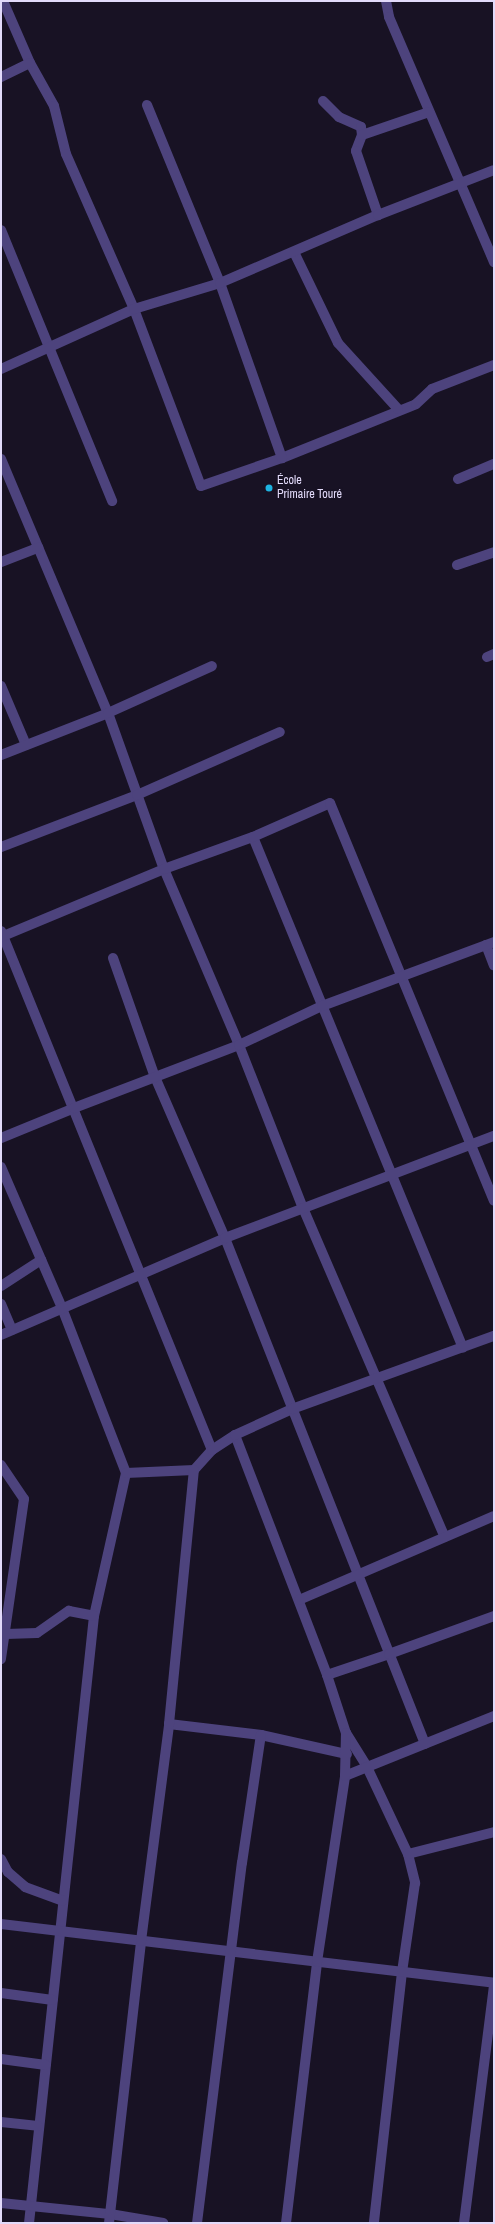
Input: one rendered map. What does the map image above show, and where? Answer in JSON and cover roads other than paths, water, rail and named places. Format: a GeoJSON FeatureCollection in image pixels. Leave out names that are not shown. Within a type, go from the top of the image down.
{"type":"FeatureCollection","features":[{"type":"Feature","properties":{"kind":"street"},"geometry":{"type":"LineString","coordinates":[[3,1],[30,63],[54,106],[66,154],[134,309],[201,486],[282,458],[398,409],[416,404],[432,389],[494,365]]}},
{"type":"Feature","properties":{"kind":"street"},"geometry":{"type":"LineString","coordinates":[[386,1],[389,17],[494,262]]}},
{"type":"Feature","properties":{"kind":"street"},"geometry":{"type":"LineString","coordinates":[[1,77],[30,63]]}},
{"type":"Feature","properties":{"kind":"street"},"geometry":{"type":"LineString","coordinates":[[323,101],[339,117],[360,128],[362,135],[356,151],[378,215]]}},
{"type":"Feature","properties":{"kind":"street"},"geometry":{"type":"LineString","coordinates":[[147,105],[220,283],[282,458]]}},
{"type":"Feature","properties":{"kind":"street"},"geometry":{"type":"LineString","coordinates":[[362,135],[429,112]]}},
{"type":"Feature","properties":{"kind":"street"},"geometry":{"type":"LineString","coordinates":[[1,369],[134,309],[220,283],[378,215],[494,170]]}},
{"type":"Feature","properties":{"kind":"street"},"geometry":{"type":"LineString","coordinates":[[1,230],[48,348],[112,501]]}},
{"type":"Feature","properties":{"kind":"street"},"geometry":{"type":"LineString","coordinates":[[294,252],[338,343],[398,409]]}},
{"type":"Feature","properties":{"kind":"street"},"geometry":{"type":"LineString","coordinates":[[1,459],[108,712],[164,869],[239,1046],[304,1208],[375,1377],[445,1537]]}},
{"type":"Feature","properties":{"kind":"street"},"geometry":{"type":"LineString","coordinates":[[458,479],[494,464]]}},
{"type":"Feature","properties":{"kind":"street"},"geometry":{"type":"LineString","coordinates":[[1,562],[38,548]]}},
{"type":"Feature","properties":{"kind":"street"},"geometry":{"type":"LineString","coordinates":[[457,565],[494,552]]}},
{"type":"Feature","properties":{"kind":"street"},"geometry":{"type":"LineString","coordinates":[[1,755],[108,712],[212,666]]}},
{"type":"Feature","properties":{"kind":"street"},"geometry":{"type":"LineString","coordinates":[[1,686],[26,745]]}},
{"type":"Feature","properties":{"kind":"street"},"geometry":{"type":"LineString","coordinates":[[1,847],[137,795],[280,732]]}},
{"type":"Feature","properties":{"kind":"street"},"geometry":{"type":"LineString","coordinates":[[212,1450],[142,1274],[2,934],[164,869],[253,837],[330,803],[494,1201]]}},
{"type":"Feature","properties":{"kind":"street"},"geometry":{"type":"LineString","coordinates":[[253,837],[390,1174],[463,1348]]}},
{"type":"Feature","properties":{"kind":"street"},"geometry":{"type":"LineString","coordinates":[[1,1138],[74,1108],[239,1046],[322,1006],[490,944],[494,966]]}},
{"type":"Feature","properties":{"kind":"street"},"geometry":{"type":"LineString","coordinates":[[113,958],[155,1077],[225,1238],[425,1744]]}},
{"type":"Feature","properties":{"kind":"street"},"geometry":{"type":"LineString","coordinates":[[1,1335],[225,1238],[390,1174],[494,1136]]}},
{"type":"Feature","properties":{"kind":"street"},"geometry":{"type":"LineString","coordinates":[[1,1167],[62,1308],[126,1473],[94,1616],[46,2065],[38,2126],[29,2223]]}},
{"type":"Feature","properties":{"kind":"street"},"geometry":{"type":"LineString","coordinates":[[1,1286],[41,1260]]}},
{"type":"Feature","properties":{"kind":"street"},"geometry":{"type":"LineString","coordinates":[[1,1304],[12,1330]]}},
{"type":"Feature","properties":{"kind":"street"},"geometry":{"type":"LineString","coordinates":[[110,2218],[141,1941],[169,1724],[194,1470],[212,1450],[235,1435],[292,1409],[375,1377],[463,1348],[494,1336]]}},
{"type":"Feature","properties":{"kind":"street"},"geometry":{"type":"LineString","coordinates":[[235,1435],[327,1674],[346,1733],[368,1767],[408,1854],[415,1882],[402,1972],[374,2223]]}},
{"type":"Feature","properties":{"kind":"street"},"geometry":{"type":"LineString","coordinates":[[1,1465],[24,1499],[5,1612],[6,1634],[1,1659]]}},
{"type":"Feature","properties":{"kind":"street"},"geometry":{"type":"LineString","coordinates":[[126,1473],[194,1470]]}},
{"type":"Feature","properties":{"kind":"street"},"geometry":{"type":"LineString","coordinates":[[299,1600],[494,1516]]}},
{"type":"Feature","properties":{"kind":"street"},"geometry":{"type":"LineString","coordinates":[[1,1597],[5,1612]]}},
{"type":"Feature","properties":{"kind":"street"},"geometry":{"type":"LineString","coordinates":[[6,1634],[37,1633],[69,1611],[94,1616]]}},
{"type":"Feature","properties":{"kind":"street"},"geometry":{"type":"LineString","coordinates":[[327,1674],[389,1654],[494,1616]]}},
{"type":"Feature","properties":{"kind":"street"},"geometry":{"type":"LineString","coordinates":[[345,1776],[494,1716]]}},
{"type":"Feature","properties":{"kind":"street"},"geometry":{"type":"LineString","coordinates":[[169,1724],[261,1735],[347,1754]]}},
{"type":"Feature","properties":{"kind":"street"},"geometry":{"type":"LineString","coordinates":[[286,2223],[317,1962],[345,1776],[347,1754],[346,1733]]}},
{"type":"Feature","properties":{"kind":"street"},"geometry":{"type":"LineString","coordinates":[[197,2223],[261,1735]]}},
{"type":"Feature","properties":{"kind":"street"},"geometry":{"type":"LineString","coordinates":[[408,1854],[494,1832]]}},
{"type":"Feature","properties":{"kind":"street"},"geometry":{"type":"LineString","coordinates":[[1,1859],[8,1872],[24,1887],[64,1901]]}},
{"type":"Feature","properties":{"kind":"street"},"geometry":{"type":"LineString","coordinates":[[1,1924],[494,1983]]}},
{"type":"Feature","properties":{"kind":"street"},"geometry":{"type":"LineString","coordinates":[[464,2223],[494,1987]]}},
{"type":"Feature","properties":{"kind":"street"},"geometry":{"type":"LineString","coordinates":[[1,1993],[53,2000]]}},
{"type":"Feature","properties":{"kind":"street"},"geometry":{"type":"LineString","coordinates":[[1,2059],[46,2065]]}},
{"type":"Feature","properties":{"kind":"street"},"geometry":{"type":"LineString","coordinates":[[1,2122],[38,2126]]}},
{"type":"Feature","properties":{"kind":"street"},"geometry":{"type":"LineString","coordinates":[[1,2203],[110,2218],[163,2223]]}},
{"type":"Feature","properties":{"kind":"place","name":"École Primaire Touré"},"geometry":{"type":"Point","coordinates":[269,488]}}]}
